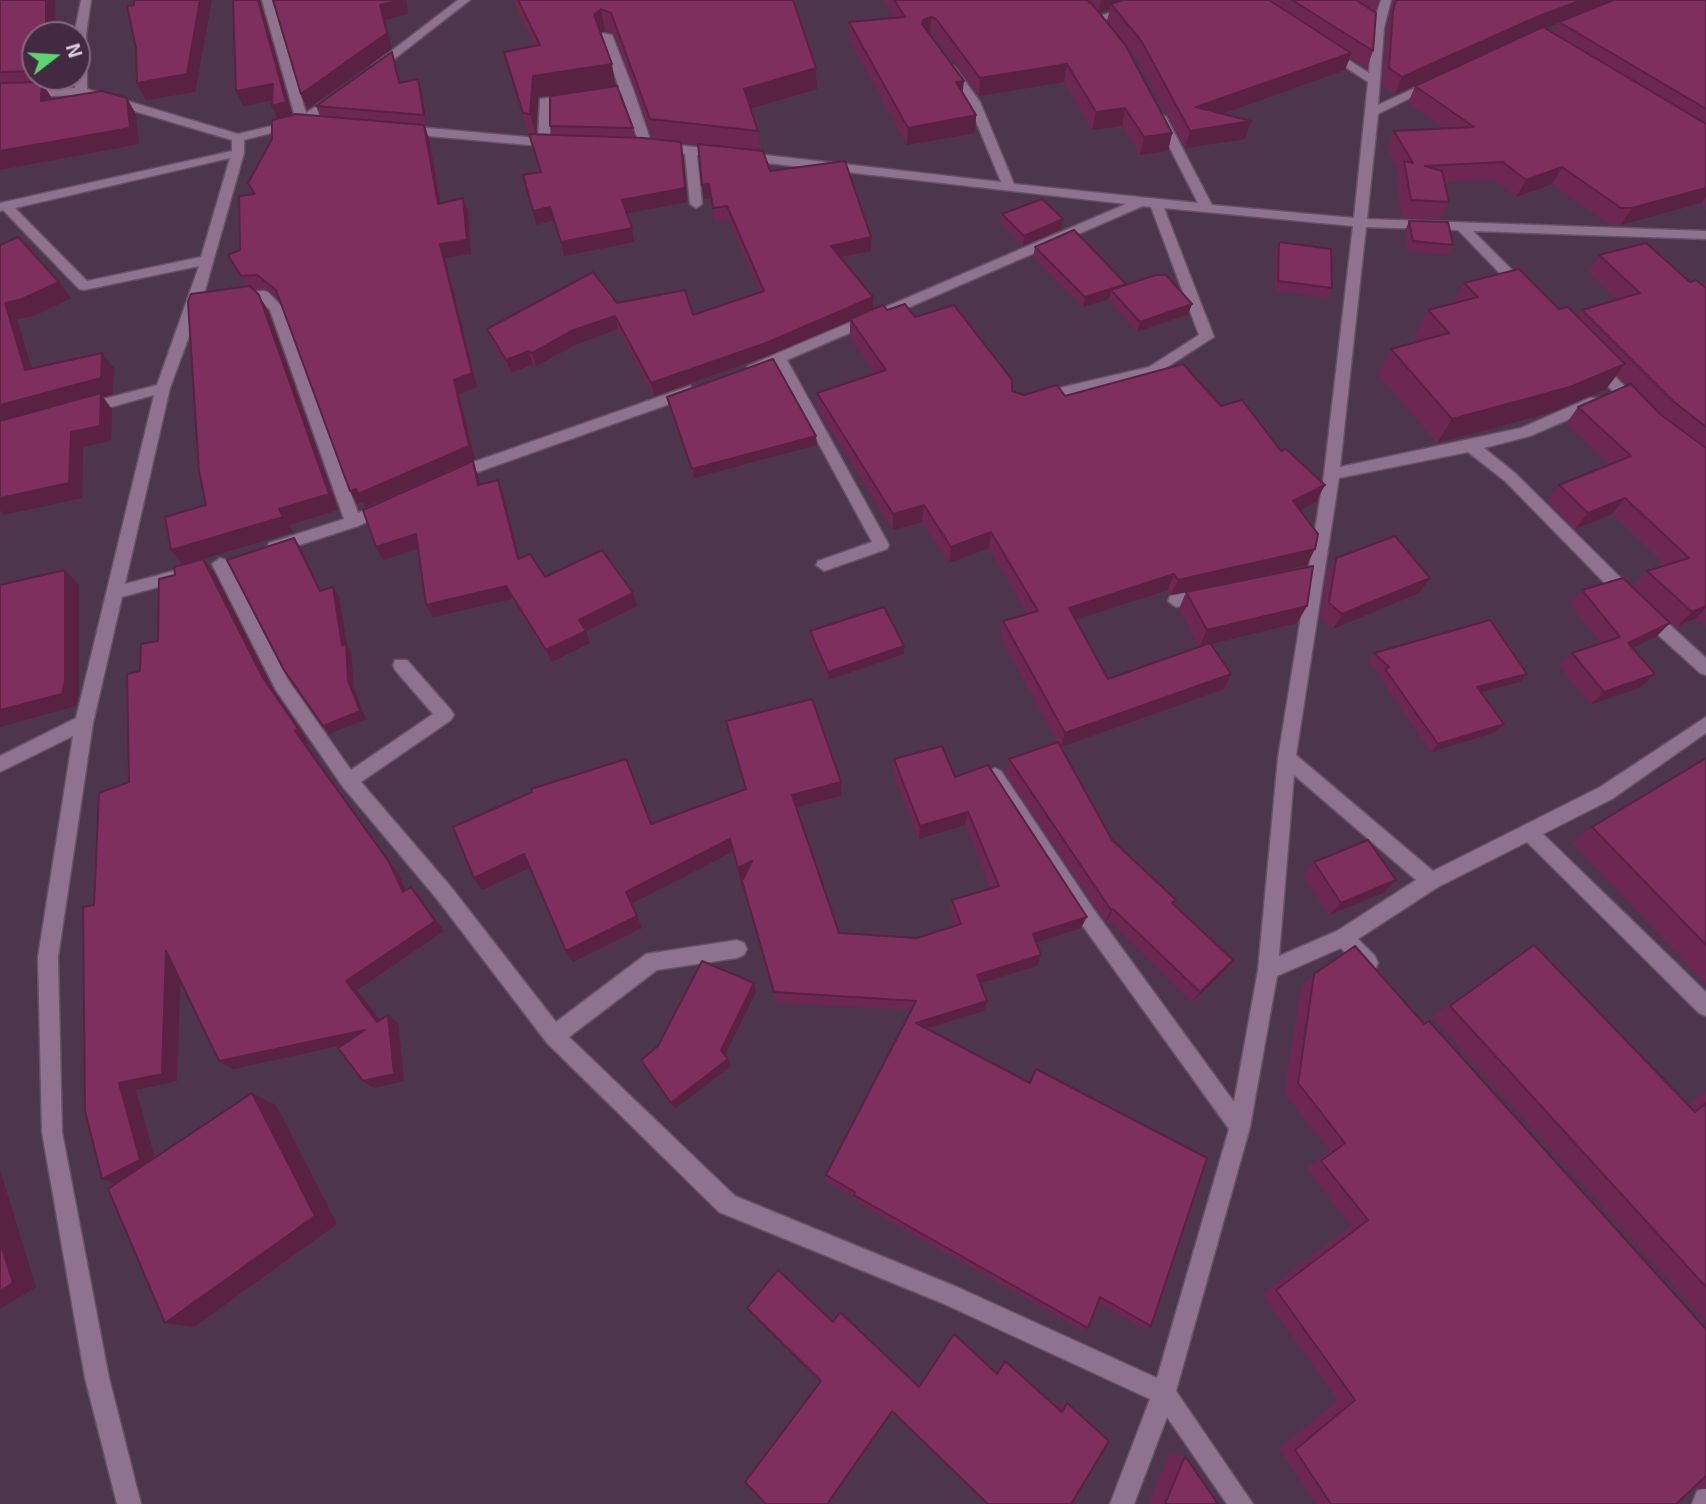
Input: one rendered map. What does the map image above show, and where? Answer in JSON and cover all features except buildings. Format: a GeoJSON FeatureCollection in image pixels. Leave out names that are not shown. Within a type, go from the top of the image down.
{"type":"FeatureCollection","features":[{"type":"Feature","properties":{"kind":"street"},"geometry":{"type":"LineString","coordinates":[[82,21],[86,0]]}},
{"type":"Feature","properties":{"kind":"street"},"geometry":{"type":"LineString","coordinates":[[267,0],[302,121]]}},
{"type":"Feature","properties":{"kind":"street"},"geometry":{"type":"LineString","coordinates":[[370,72],[465,0]]}},
{"type":"Feature","properties":{"kind":"street"},"geometry":{"type":"LineString","coordinates":[[1105,30],[1093,16],[1160,0]]}},
{"type":"Feature","properties":{"kind":"street"},"geometry":{"type":"LineString","coordinates":[[1122,1504],[1164,1393],[1240,1127],[1268,970],[1287,758],[1308,574],[1332,474],[1360,223],[1372,112],[1373,25],[1386,0]]}},
{"type":"Feature","properties":{"kind":"street"},"geometry":{"type":"LineString","coordinates":[[606,35],[627,89],[640,145],[1360,223],[1706,235]]}},
{"type":"Feature","properties":{"kind":"street"},"geometry":{"type":"LineString","coordinates":[[1318,45],[1373,80]]}},
{"type":"Feature","properties":{"kind":"street"},"geometry":{"type":"LineString","coordinates":[[944,60],[974,102],[1009,187]]}},
{"type":"Feature","properties":{"kind":"street"},"geometry":{"type":"LineString","coordinates":[[1372,112],[1447,78]]}},
{"type":"Feature","properties":{"kind":"street"},"geometry":{"type":"LineString","coordinates":[[3,207],[238,146],[302,121],[347,89]]}},
{"type":"Feature","properties":{"kind":"street"},"geometry":{"type":"LineString","coordinates":[[544,142],[544,101],[627,89]]}},
{"type":"Feature","properties":{"kind":"street"},"geometry":{"type":"LineString","coordinates":[[0,95],[81,91],[238,146]]}},
{"type":"Feature","properties":{"kind":"street"},"geometry":{"type":"LineString","coordinates":[[1154,105],[1207,208]]}},
{"type":"Feature","properties":{"kind":"street"},"geometry":{"type":"LineString","coordinates":[[302,121],[329,124]]}},
{"type":"Feature","properties":{"kind":"street"},"geometry":{"type":"LineString","coordinates":[[396,129],[569,143]]}},
{"type":"Feature","properties":{"kind":"street"},"geometry":{"type":"LineString","coordinates":[[130,1504],[97,1378],[52,1132],[48,957],[85,723],[163,388],[208,300],[206,260],[238,146]]}},
{"type":"Feature","properties":{"kind":"street"},"geometry":{"type":"LineString","coordinates":[[691,151],[696,204]]}},
{"type":"Feature","properties":{"kind":"street"},"geometry":{"type":"LineString","coordinates":[[741,373],[780,359],[1149,202]]}},
{"type":"Feature","properties":{"kind":"street"},"geometry":{"type":"LineString","coordinates":[[1030,400],[1153,371],[1207,337],[1149,202]]}},
{"type":"Feature","properties":{"kind":"street"},"geometry":{"type":"LineString","coordinates":[[3,207],[84,286],[206,260]]}},
{"type":"Feature","properties":{"kind":"street"},"geometry":{"type":"LineString","coordinates":[[1463,228],[1528,295]]}},
{"type":"Feature","properties":{"kind":"street"},"geometry":{"type":"LineString","coordinates":[[1620,233],[1639,249]]}},
{"type":"Feature","properties":{"kind":"street"},"geometry":{"type":"LineString","coordinates":[[208,300],[263,295],[276,308],[354,522]]}},
{"type":"Feature","properties":{"kind":"street"},"geometry":{"type":"LineString","coordinates":[[1584,353],[1645,416]]}},
{"type":"Feature","properties":{"kind":"street"},"geometry":{"type":"LineString","coordinates":[[780,359],[881,545],[824,565]]}},
{"type":"Feature","properties":{"kind":"street"},"geometry":{"type":"LineString","coordinates":[[440,481],[701,387]]}},
{"type":"Feature","properties":{"kind":"street"},"geometry":{"type":"LineString","coordinates":[[75,412],[163,388]]}},
{"type":"Feature","properties":{"kind":"street"},"geometry":{"type":"LineString","coordinates":[[1332,474],[1472,446],[1525,432],[1621,391]]}},
{"type":"Feature","properties":{"kind":"street"},"geometry":{"type":"LineString","coordinates":[[1472,446],[1510,477],[1641,609],[1706,668]]}},
{"type":"Feature","properties":{"kind":"street"},"geometry":{"type":"LineString","coordinates":[[260,551],[354,522],[403,499]]}},
{"type":"Feature","properties":{"kind":"street"},"geometry":{"type":"LineString","coordinates":[[117,592],[214,565],[282,685],[349,781],[444,892],[554,1035],[727,1203],[949,1295],[1164,1393],[1241,1504]]}},
{"type":"Feature","properties":{"kind":"street"},"geometry":{"type":"LineString","coordinates":[[1176,601],[1227,590]]}},
{"type":"Feature","properties":{"kind":"street"},"geometry":{"type":"LineString","coordinates":[[349,781],[445,715],[401,664]]}},
{"type":"Feature","properties":{"kind":"street"},"geometry":{"type":"LineString","coordinates":[[0,764],[85,723]]}},
{"type":"Feature","properties":{"kind":"street"},"geometry":{"type":"LineString","coordinates":[[1268,970],[1344,937],[1431,881],[1606,793],[1706,724]]}},
{"type":"Feature","properties":{"kind":"street"},"geometry":{"type":"LineString","coordinates":[[1287,758],[1431,881]]}},
{"type":"Feature","properties":{"kind":"street"},"geometry":{"type":"LineString","coordinates":[[995,776],[1087,915],[1240,1127]]}},
{"type":"Feature","properties":{"kind":"street"},"geometry":{"type":"LineString","coordinates":[[1529,832],[1706,1006]]}},
{"type":"Feature","properties":{"kind":"street"},"geometry":{"type":"LineString","coordinates":[[1344,937],[1381,978]]}},
{"type":"Feature","properties":{"kind":"street"},"geometry":{"type":"LineString","coordinates":[[554,1035],[653,961],[737,949]]}}]}
